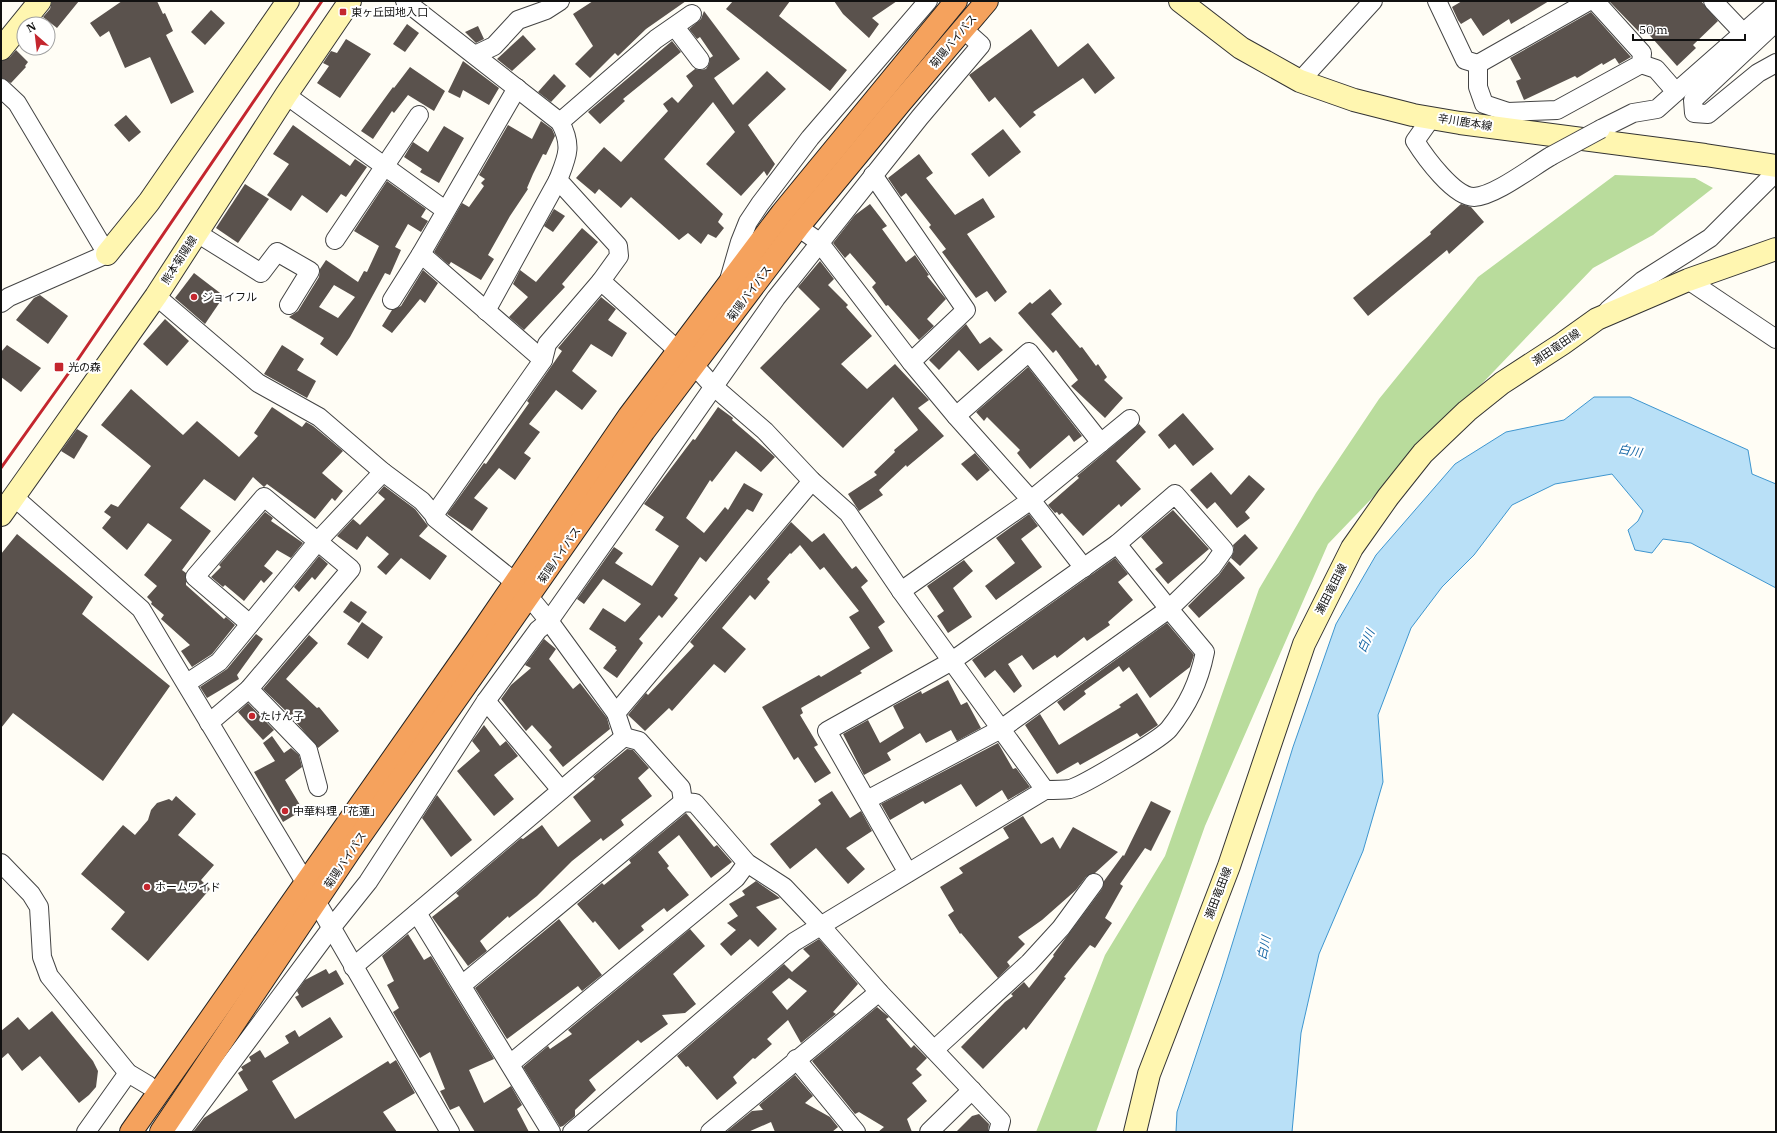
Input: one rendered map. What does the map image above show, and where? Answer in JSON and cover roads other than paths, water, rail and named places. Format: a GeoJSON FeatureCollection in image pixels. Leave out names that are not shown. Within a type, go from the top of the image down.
{"type":"FeatureCollection","features":[{"type":"Feature","properties":{"kind":"highway","name":"菊陽バイパス"},"geometry":{"type":"LineString","coordinates":[[161,1132],[317,902],[522,590],[630,416],[728,283],[829,154],[956,1]]}},
{"type":"Feature","properties":{"kind":"highway","name":"菊陽バイパス"},"geometry":{"type":"LineString","coordinates":[[130,1132],[305,882],[522,590],[798,227],[987,1]]}},
{"type":"Feature","properties":{"kind":"highway"},"geometry":{"type":"LineString","coordinates":[[115,1132],[148,1085],[239,976]]}},
{"type":"Feature","properties":{"kind":"main road"},"geometry":{"type":"LineString","coordinates":[[1,49],[40,1]]}},
{"type":"Feature","properties":{"kind":"main road"},"geometry":{"type":"LineString","coordinates":[[107,254],[149,202],[288,1]]}},
{"type":"Feature","properties":{"kind":"main road","name":"熊本菊陽線"},"geometry":{"type":"LineString","coordinates":[[1,515],[156,296],[286,95],[350,1]]}},
{"type":"Feature","properties":{"kind":"main road","name":"辛川鹿本線"},"geometry":{"type":"LineString","coordinates":[[1180,1],[1241,48],[1300,81],[1354,100],[1413,115],[1432,117],[1460,123],[1706,155],[1776,166]]}},
{"type":"Feature","properties":{"kind":"main road","name":"瀬田竜田線"},"geometry":{"type":"LineString","coordinates":[[1135,1132],[1149,1074],[1229,866],[1304,644],[1352,548],[1388,497],[1423,453],[1467,411],[1502,383],[1597,319],[1688,280],[1776,249]]}},
{"type":"Feature","properties":{"kind":"street"},"geometry":{"type":"LineString","coordinates":[[405,1],[560,122],[569,145],[567,157],[558,180],[486,311]]}},
{"type":"Feature","properties":{"kind":"street"},"geometry":{"type":"LineString","coordinates":[[475,55],[494,46],[518,20],[546,10],[560,1]]}},
{"type":"Feature","properties":{"kind":"street"},"geometry":{"type":"LineString","coordinates":[[728,283],[740,242],[748,222],[810,138],[928,1]]}},
{"type":"Feature","properties":{"kind":"street"},"geometry":{"type":"LineString","coordinates":[[1300,81],[1373,1]]}},
{"type":"Feature","properties":{"kind":"street"},"geometry":{"type":"LineString","coordinates":[[1443,4],[1465,60],[1478,64],[1589,1]]}},
{"type":"Feature","properties":{"kind":"street"},"geometry":{"type":"LineString","coordinates":[[1595,1],[1642,53],[1642,64]]}},
{"type":"Feature","properties":{"kind":"street"},"geometry":{"type":"LineString","coordinates":[[1713,1],[1749,38]]}},
{"type":"Feature","properties":{"kind":"street"},"geometry":{"type":"LineString","coordinates":[[1776,4],[1749,38],[1693,100],[1694,113],[1708,114],[1758,72],[1776,62]]}},
{"type":"Feature","properties":{"kind":"street"},"geometry":{"type":"LineString","coordinates":[[560,122],[656,39],[692,14]]}},
{"type":"Feature","properties":{"kind":"street"},"geometry":{"type":"LineString","coordinates":[[1432,117],[1415,141],[1422,153],[1454,188],[1474,197],[1499,189],[1551,156],[1634,113],[1657,110],[1676,92],[1749,38],[1776,22]]}},
{"type":"Feature","properties":{"kind":"street"},"geometry":{"type":"LineString","coordinates":[[675,27],[700,60]]}},
{"type":"Feature","properties":{"kind":"street"},"geometry":{"type":"LineString","coordinates":[[180,1132],[332,927],[368,882],[486,701],[538,630],[549,621],[713,386],[819,242],[981,45],[963,29]]}},
{"type":"Feature","properties":{"kind":"street"},"geometry":{"type":"LineString","coordinates":[[1478,64],[1478,88],[1484,104],[1508,112],[1557,110],[1642,64],[1656,69],[1676,92]]}},
{"type":"Feature","properties":{"kind":"street"},"geometry":{"type":"LineString","coordinates":[[1,88],[17,103],[107,254],[9,297],[1,303]]}},
{"type":"Feature","properties":{"kind":"street"},"geometry":{"type":"LineString","coordinates":[[392,300],[517,88]]}},
{"type":"Feature","properties":{"kind":"street"},"geometry":{"type":"LineString","coordinates":[[286,95],[445,210]]}},
{"type":"Feature","properties":{"kind":"street"},"geometry":{"type":"LineString","coordinates":[[335,240],[419,115]]}},
{"type":"Feature","properties":{"kind":"street"},"geometry":{"type":"LineString","coordinates":[[810,138],[829,154]]}},
{"type":"Feature","properties":{"kind":"street"},"geometry":{"type":"LineString","coordinates":[[1597,319],[1642,281],[1710,238],[1776,172]]}},
{"type":"Feature","properties":{"kind":"street"},"geometry":{"type":"LineString","coordinates":[[873,175],[966,310],[911,362]]}},
{"type":"Feature","properties":{"kind":"street"},"geometry":{"type":"LineString","coordinates":[[434,515],[542,360],[547,344],[601,281],[619,256],[618,246],[558,180]]}},
{"type":"Feature","properties":{"kind":"street"},"geometry":{"type":"LineString","coordinates":[[798,227],[819,242],[911,362],[956,416],[1031,500],[1084,568]]}},
{"type":"Feature","properties":{"kind":"street"},"geometry":{"type":"LineString","coordinates":[[197,233],[261,273],[277,252],[310,272],[289,305]]}},
{"type":"Feature","properties":{"kind":"street"},"geometry":{"type":"LineString","coordinates":[[420,254],[542,360]]}},
{"type":"Feature","properties":{"kind":"street"},"geometry":{"type":"LineString","coordinates":[[1688,280],[1776,339]]}},
{"type":"Feature","properties":{"kind":"street"},"geometry":{"type":"LineString","coordinates":[[601,281],[694,365],[713,386],[765,431],[812,481],[848,513],[901,591],[1045,790]]}},
{"type":"Feature","properties":{"kind":"street"},"geometry":{"type":"LineString","coordinates":[[156,296],[258,384],[319,417],[383,472],[422,501],[435,518],[522,590],[549,621],[616,713],[624,737]]}},
{"type":"Feature","properties":{"kind":"street"},"geometry":{"type":"LineString","coordinates":[[956,416],[1029,352],[1101,442]]}},
{"type":"Feature","properties":{"kind":"street"},"geometry":{"type":"LineString","coordinates":[[901,591],[1031,500],[1130,419]]}},
{"type":"Feature","properties":{"kind":"street"},"geometry":{"type":"LineString","coordinates":[[187,683],[219,662],[318,541],[383,472]]}},
{"type":"Feature","properties":{"kind":"street"},"geometry":{"type":"LineString","coordinates":[[616,713],[812,481]]}},
{"type":"Feature","properties":{"kind":"street"},"geometry":{"type":"LineString","coordinates":[[867,800],[1001,729],[1169,609],[1212,567],[1224,550],[1175,494],[1118,544],[952,661],[827,731],[908,873]]}},
{"type":"Feature","properties":{"kind":"street"},"geometry":{"type":"LineString","coordinates":[[14,497],[142,609],[332,927],[353,967],[450,1132]]}},
{"type":"Feature","properties":{"kind":"street"},"geometry":{"type":"LineString","coordinates":[[209,723],[248,689],[351,570],[318,541],[264,498],[195,576],[250,624]]}},
{"type":"Feature","properties":{"kind":"street"},"geometry":{"type":"LineString","coordinates":[[572,1132],[794,942],[1045,790],[1070,789],[1090,780],[1168,730],[1186,704],[1200,676],[1205,652],[1118,544]]}},
{"type":"Feature","properties":{"kind":"street"},"geometry":{"type":"LineString","coordinates":[[248,689],[308,750],[318,787]]}},
{"type":"Feature","properties":{"kind":"street"},"geometry":{"type":"LineString","coordinates":[[486,701],[561,790]]}},
{"type":"Feature","properties":{"kind":"street"},"geometry":{"type":"LineString","coordinates":[[353,967],[624,737]]}},
{"type":"Feature","properties":{"kind":"street"},"geometry":{"type":"LineString","coordinates":[[624,737],[639,741],[680,788],[683,802]]}},
{"type":"Feature","properties":{"kind":"street"},"geometry":{"type":"LineString","coordinates":[[462,985],[683,802],[695,803],[747,863],[784,887],[821,926],[879,992],[1001,1121],[998,1132]]}},
{"type":"Feature","properties":{"kind":"street"},"geometry":{"type":"LineString","coordinates":[[1,863],[31,894],[40,907],[42,957],[49,976],[128,1073],[148,1085]]}},
{"type":"Feature","properties":{"kind":"street"},"geometry":{"type":"LineString","coordinates":[[510,1064],[736,878],[747,863]]}},
{"type":"Feature","properties":{"kind":"street"},"geometry":{"type":"LineString","coordinates":[[934,1050],[1028,963],[1061,928],[1094,883]]}},
{"type":"Feature","properties":{"kind":"street"},"geometry":{"type":"LineString","coordinates":[[418,913],[551,1132]]}},
{"type":"Feature","properties":{"kind":"street"},"geometry":{"type":"LineString","coordinates":[[710,1132],[796,1059],[879,992]]}},
{"type":"Feature","properties":{"kind":"street"},"geometry":{"type":"LineString","coordinates":[[796,1059],[854,1131]]}},
{"type":"Feature","properties":{"kind":"street"},"geometry":{"type":"LineString","coordinates":[[86,1132],[128,1073]]}},
{"type":"Feature","properties":{"kind":"street"},"geometry":{"type":"LineString","coordinates":[[929,1132],[972,1090]]}},
{"type":"Feature","properties":{"kind":"water","name":"白川"},"geometry":{"type":"Polygon","coordinates":[[[1594,397],[1630,397],[1748,450],[1752,474],[1776,484],[1776,588],[1691,543],[1663,539],[1652,553],[1635,550],[1628,530],[1638,521],[1643,511],[1612,474],[1555,484],[1512,505],[1474,555],[1442,587],[1411,628],[1378,715],[1383,782],[1363,851],[1319,954],[1301,1033],[1292,1132],[1176,1132],[1177,1112],[1222,977],[1293,747],[1336,624],[1376,555],[1455,464],[1506,432],[1564,420],[1594,397]]]}},
{"type":"Feature","properties":{"kind":"railway"},"geometry":{"type":"LineString","coordinates":[[1,468],[68,374],[322,1]]}},
{"type":"Feature","properties":{"kind":"place","name":"東ヶ丘団地入口"},"geometry":{"type":"Point","coordinates":[343,12]}},
{"type":"Feature","properties":{"kind":"place","name":"ジョイフル"},"geometry":{"type":"Point","coordinates":[194,297]}},
{"type":"Feature","properties":{"kind":"place","name":"光の森"},"geometry":{"type":"Point","coordinates":[59,367]}},
{"type":"Feature","properties":{"kind":"place","name":"たけん子"},"geometry":{"type":"Point","coordinates":[252,716]}},
{"type":"Feature","properties":{"kind":"place","name":"中華料理「花蓮」"},"geometry":{"type":"Point","coordinates":[285,811]}},
{"type":"Feature","properties":{"kind":"place","name":"ホームワイド"},"geometry":{"type":"Point","coordinates":[147,887]}}]}
